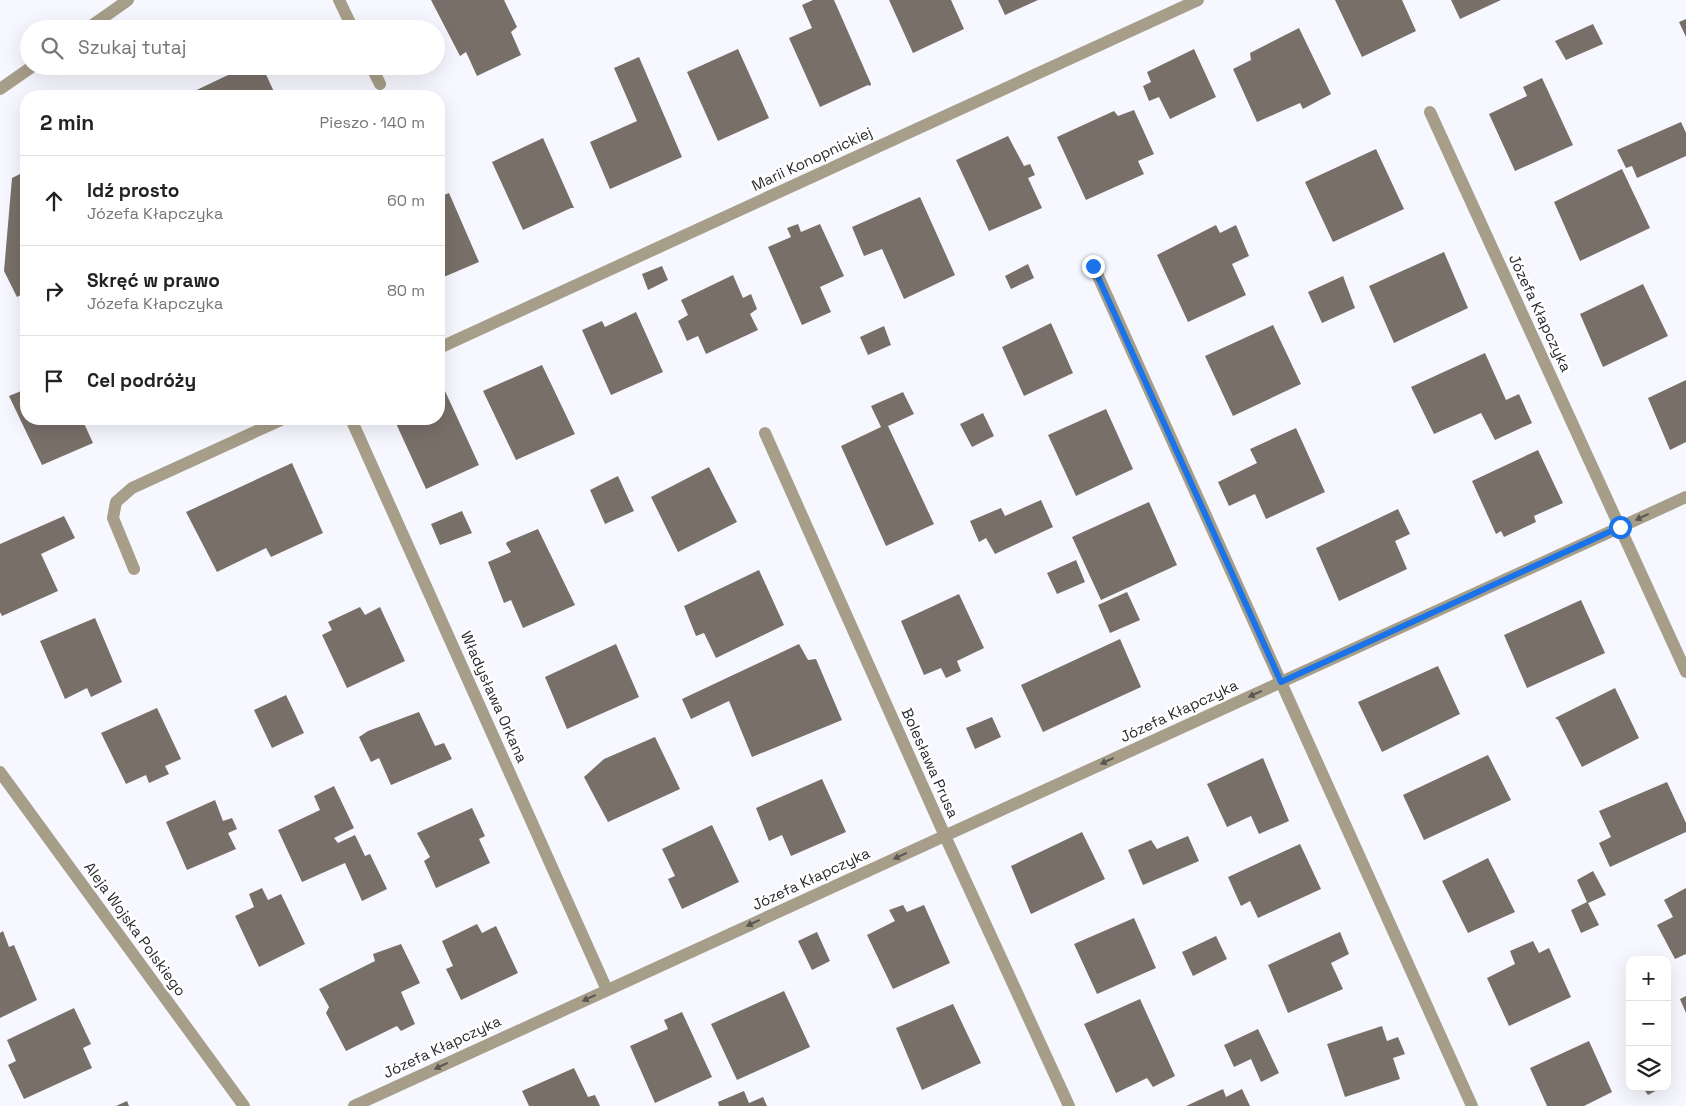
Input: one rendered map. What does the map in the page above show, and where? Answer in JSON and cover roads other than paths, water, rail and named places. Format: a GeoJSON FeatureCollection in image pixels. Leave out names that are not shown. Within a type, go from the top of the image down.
{"type":"FeatureCollection","features":[{"type":"Feature","properties":{"kind":"street"},"geometry":{"type":"LineString","coordinates":[[100,20],[128,0]]}},
{"type":"Feature","properties":{"kind":"street"},"geometry":{"type":"LineString","coordinates":[[339,0],[349,20]]}},
{"type":"Feature","properties":{"kind":"street","name":"Marii Konopnickiej"},"geometry":{"type":"LineString","coordinates":[[445,345],[1198,0]]}},
{"type":"Feature","properties":{"kind":"street"},"geometry":{"type":"LineString","coordinates":[[0,89],[20,75]]}},
{"type":"Feature","properties":{"kind":"street"},"geometry":{"type":"LineString","coordinates":[[376,75],[380,84]]}},
{"type":"Feature","properties":{"kind":"street","name":"Józefa Kłapczyka"},"geometry":{"type":"LineString","coordinates":[[1430,112],[1686,672]]}},
{"type":"Feature","properties":{"kind":"street"},"geometry":{"type":"LineString","coordinates":[[1093,266],[1472,1106]]}},
{"type":"Feature","properties":{"kind":"street"},"geometry":{"type":"LineString","coordinates":[[134,570],[113,518],[116,502],[132,488],[270,425]]}},
{"type":"Feature","properties":{"kind":"street","name":"Władysława Orkana"},"geometry":{"type":"LineString","coordinates":[[354,425],[608,990]]}},
{"type":"Feature","properties":{"kind":"street","name":"Bolesława Prusa"},"geometry":{"type":"LineString","coordinates":[[765,433],[945,836],[1069,1106]]}},
{"type":"Feature","properties":{"kind":"street","name":"Józefa Kłapczyka"},"geometry":{"type":"LineString","coordinates":[[354,1106],[1686,497]]}},
{"type":"Feature","properties":{"kind":"street","name":"Aleja Wojska Polskiego"},"geometry":{"type":"LineString","coordinates":[[0,772],[244,1106]]}}]}
